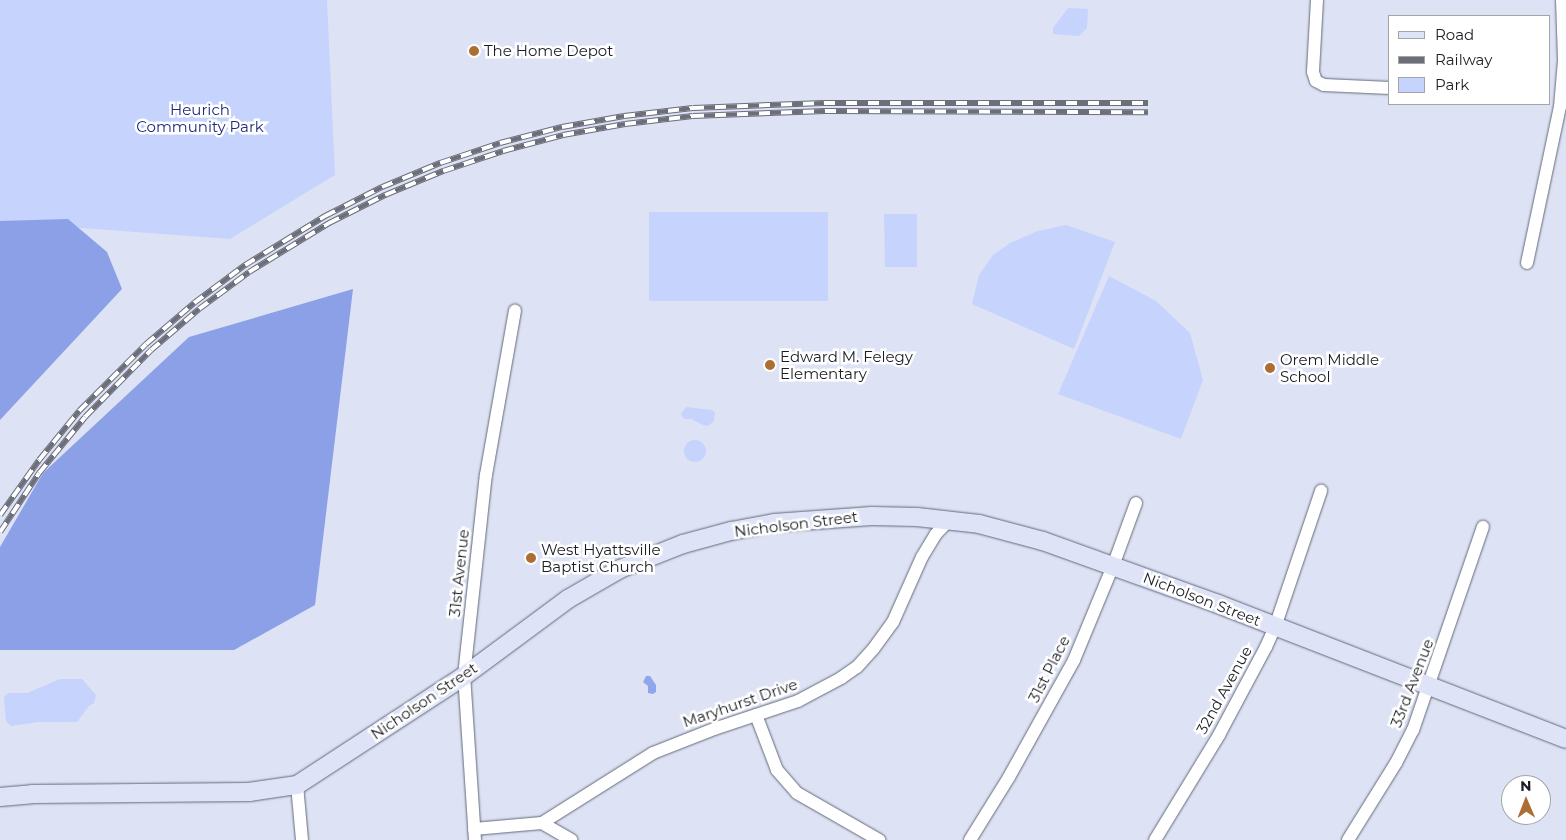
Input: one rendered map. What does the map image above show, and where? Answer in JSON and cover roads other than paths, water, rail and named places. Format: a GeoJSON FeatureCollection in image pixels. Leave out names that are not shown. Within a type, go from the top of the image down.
{"type":"FeatureCollection","features":[{"type":"Feature","properties":{"kind":"street"},"geometry":{"type":"LineString","coordinates":[[1317,0],[1313,72],[1316,81],[1324,84],[1388,88]]}},
{"type":"Feature","properties":{"kind":"street"},"geometry":{"type":"LineString","coordinates":[[1527,263],[1555,140],[1556,93],[1564,45],[1562,0]]}},
{"type":"Feature","properties":{"kind":"street","name":"31st Avenue"},"geometry":{"type":"LineString","coordinates":[[474,834],[464,676],[486,475],[515,311]]}},
{"type":"Feature","properties":{"kind":"street","name":"32nd Avenue"},"geometry":{"type":"LineString","coordinates":[[1155,840],[1224,726],[1276,627],[1321,490]]}},
{"type":"Feature","properties":{"kind":"street","name":"31st Place"},"geometry":{"type":"LineString","coordinates":[[970,840],[1010,777],[1074,660],[1113,566],[1136,503]]}},
{"type":"Feature","properties":{"kind":"street","name":"Nicholson Street"},"geometry":{"type":"LineString","coordinates":[[0,797],[32,794],[249,792],[297,785],[464,676],[571,597],[620,569],[683,544],[731,531],[774,523],[822,519],[906,516],[979,524],[1012,531],[1113,566],[1276,627],[1566,739]]}},
{"type":"Feature","properties":{"kind":"street","name":"Maryhurst Drive"},"geometry":{"type":"LineString","coordinates":[[474,834],[542,823],[653,753],[714,729],[798,702],[841,678],[857,666],[874,648],[893,622],[922,557],[936,534],[949,520]]}},
{"type":"Feature","properties":{"kind":"street","name":"33rd Avenue"},"geometry":{"type":"LineString","coordinates":[[1348,840],[1396,763],[1413,730],[1430,686],[1484,527]]}},
{"type":"Feature","properties":{"kind":"street"},"geometry":{"type":"LineString","coordinates":[[756,716],[777,770],[797,793],[879,840]]}},
{"type":"Feature","properties":{"kind":"street"},"geometry":{"type":"LineString","coordinates":[[297,785],[302,840]]}},
{"type":"Feature","properties":{"kind":"street"},"geometry":{"type":"LineString","coordinates":[[542,823],[572,840]]}},
{"type":"Feature","properties":{"kind":"railway"},"geometry":{"type":"LineString","coordinates":[[0,515],[39,460],[79,411],[146,344],[194,303],[245,265],[325,216],[382,187],[440,163],[500,143],[562,127],[624,116],[693,108],[824,103],[1148,103]]}},
{"type":"Feature","properties":{"kind":"railway"},"geometry":{"type":"LineString","coordinates":[[0,532],[39,473],[85,417],[151,350],[199,309],[249,272],[329,223],[385,195],[443,171],[503,151],[563,135],[625,124],[693,116],[825,111],[1148,112]]}},
{"type":"Feature","properties":{"kind":"place","name":"The Home Depot"},"geometry":{"type":"Point","coordinates":[474,51]}},
{"type":"Feature","properties":{"kind":"place","name":"Edward M. Felegy Elementary"},"geometry":{"type":"Point","coordinates":[770,365]}},
{"type":"Feature","properties":{"kind":"place","name":"Orem Middle School"},"geometry":{"type":"Point","coordinates":[1270,368]}},
{"type":"Feature","properties":{"kind":"place","name":"West Hyattsville Baptist Church"},"geometry":{"type":"Point","coordinates":[531,558]}},
{"type":"Feature","properties":{"kind":"park label","name":"Heurich Community Park"},"geometry":{"type":"Point","coordinates":[200,118]}}]}
